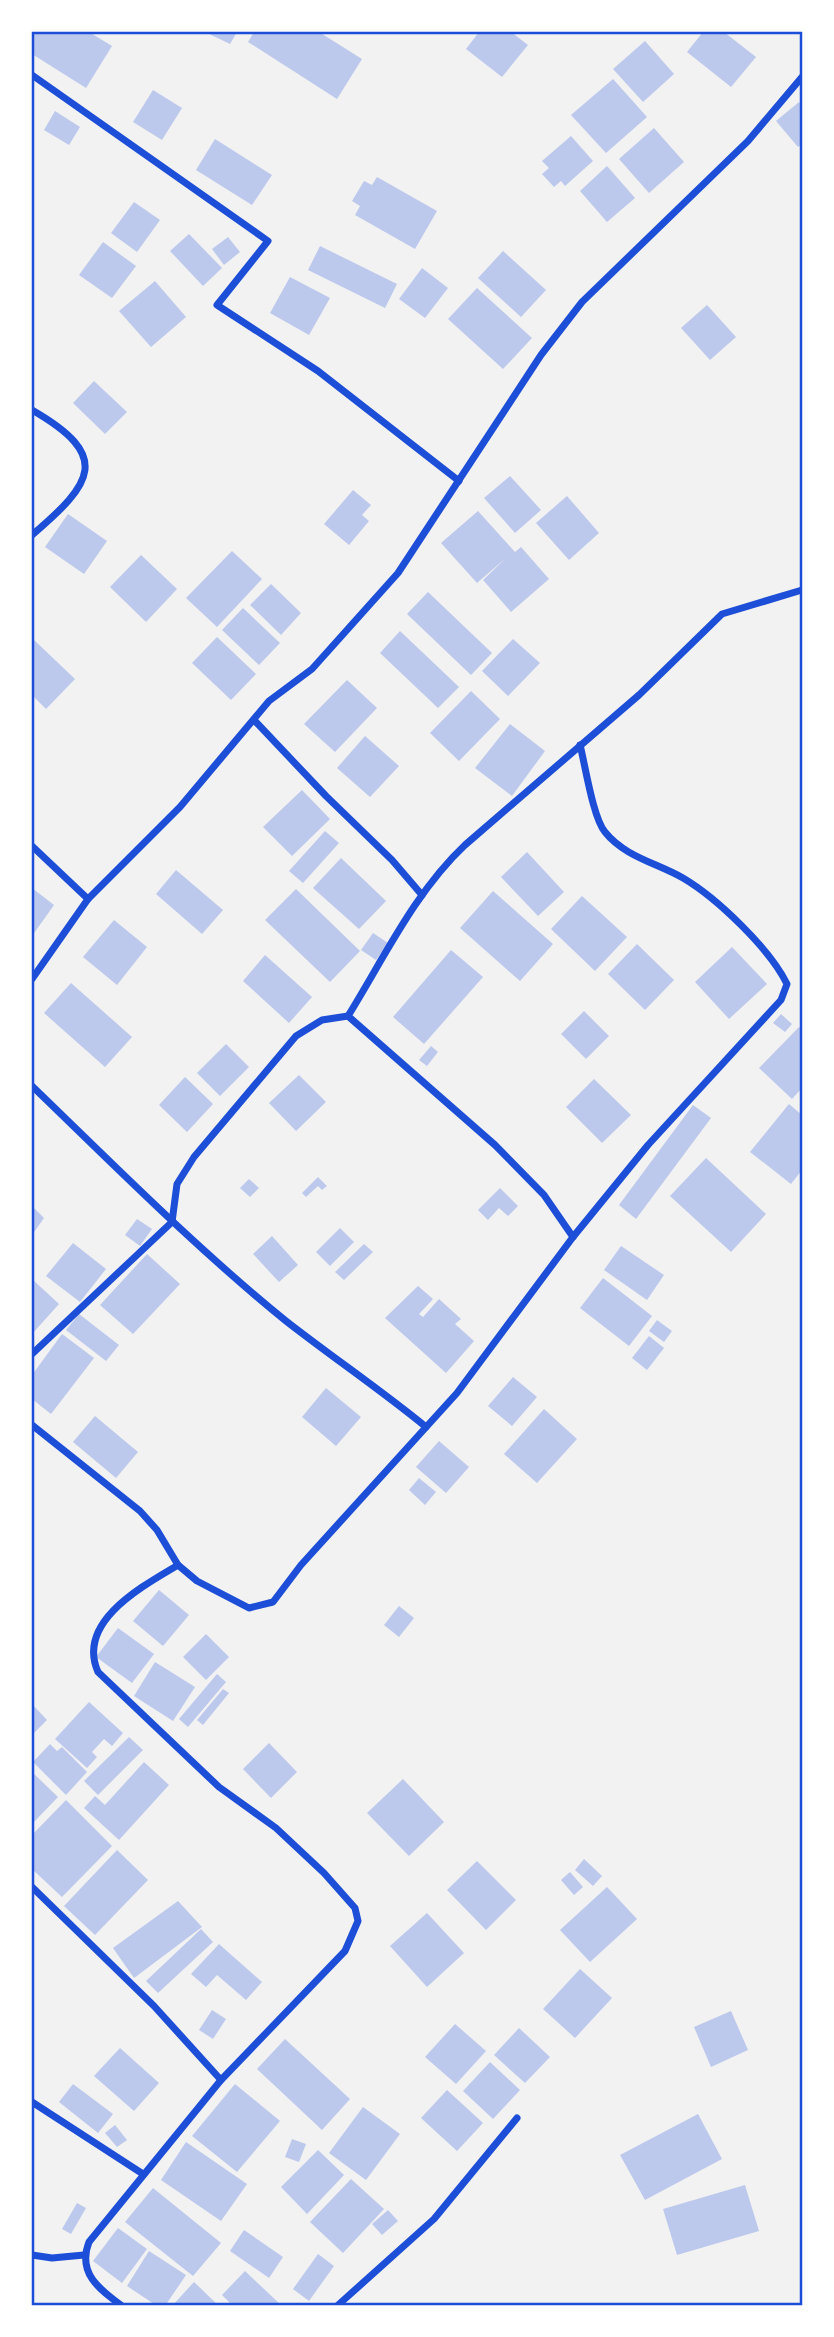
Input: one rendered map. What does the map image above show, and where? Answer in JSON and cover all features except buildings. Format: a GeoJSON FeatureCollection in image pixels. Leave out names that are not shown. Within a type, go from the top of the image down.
{"type":"FeatureCollection","features":[{"type":"Feature","properties":{"kind":"street"},"geometry":{"type":"LineString","coordinates":[[32,75],[268,242],[217,305],[318,371],[459,481]]}},
{"type":"Feature","properties":{"kind":"street"},"geometry":{"type":"LineString","coordinates":[[32,979],[88,899],[180,807],[269,701],[312,669],[398,573],[541,355],[582,302],[748,141],[803,77]]}},
{"type":"Feature","properties":{"kind":"street"},"geometry":{"type":"LineString","coordinates":[[32,410],[61,427],[80,446],[85,461],[84,474],[75,492],[32,535]]}},
{"type":"Feature","properties":{"kind":"street"},"geometry":{"type":"LineString","coordinates":[[32,1354],[172,1222],[177,1184],[194,1157],[296,1036],[322,1020],[348,1016],[442,867],[639,695],[722,614],[803,590]]}},
{"type":"Feature","properties":{"kind":"street"},"geometry":{"type":"LineString","coordinates":[[254,720],[392,860],[422,895]]}},
{"type":"Feature","properties":{"kind":"street"},"geometry":{"type":"LineString","coordinates":[[32,1425],[140,1511],[157,1530],[178,1565],[197,1581],[249,1608],[273,1602],[301,1564],[457,1393],[573,1237],[648,1144],[781,1000],[787,984],[778,965],[722,908],[685,878],[640,860],[604,831],[580,745]]}},
{"type":"Feature","properties":{"kind":"street"},"geometry":{"type":"LineString","coordinates":[[32,846],[88,899]]}},
{"type":"Feature","properties":{"kind":"street"},"geometry":{"type":"LineString","coordinates":[[348,1016],[366,1035],[495,1144],[544,1195],[573,1237]]}},
{"type":"Feature","properties":{"kind":"street"},"geometry":{"type":"LineString","coordinates":[[32,1086],[172,1222],[286,1320],[363,1375],[426,1427]]}},
{"type":"Feature","properties":{"kind":"street"},"geometry":{"type":"LineString","coordinates":[[122,2305],[90,2277],[84,2255],[89,2242],[109,2214],[221,2080],[345,1951],[358,1917],[351,1904],[324,1873],[285,1836],[219,1787],[98,1672],[92,1658],[92,1645],[105,1621],[116,1607],[178,1565]]}},
{"type":"Feature","properties":{"kind":"street"},"geometry":{"type":"LineString","coordinates":[[32,1887],[154,2006],[221,2080]]}},
{"type":"Feature","properties":{"kind":"street"},"geometry":{"type":"LineString","coordinates":[[32,2102],[144,2174]]}},
{"type":"Feature","properties":{"kind":"street"},"geometry":{"type":"LineString","coordinates":[[337,2305],[434,2219],[517,2118]]}},
{"type":"Feature","properties":{"kind":"street"},"geometry":{"type":"LineString","coordinates":[[32,2255],[52,2258],[84,2255]]}}]}
